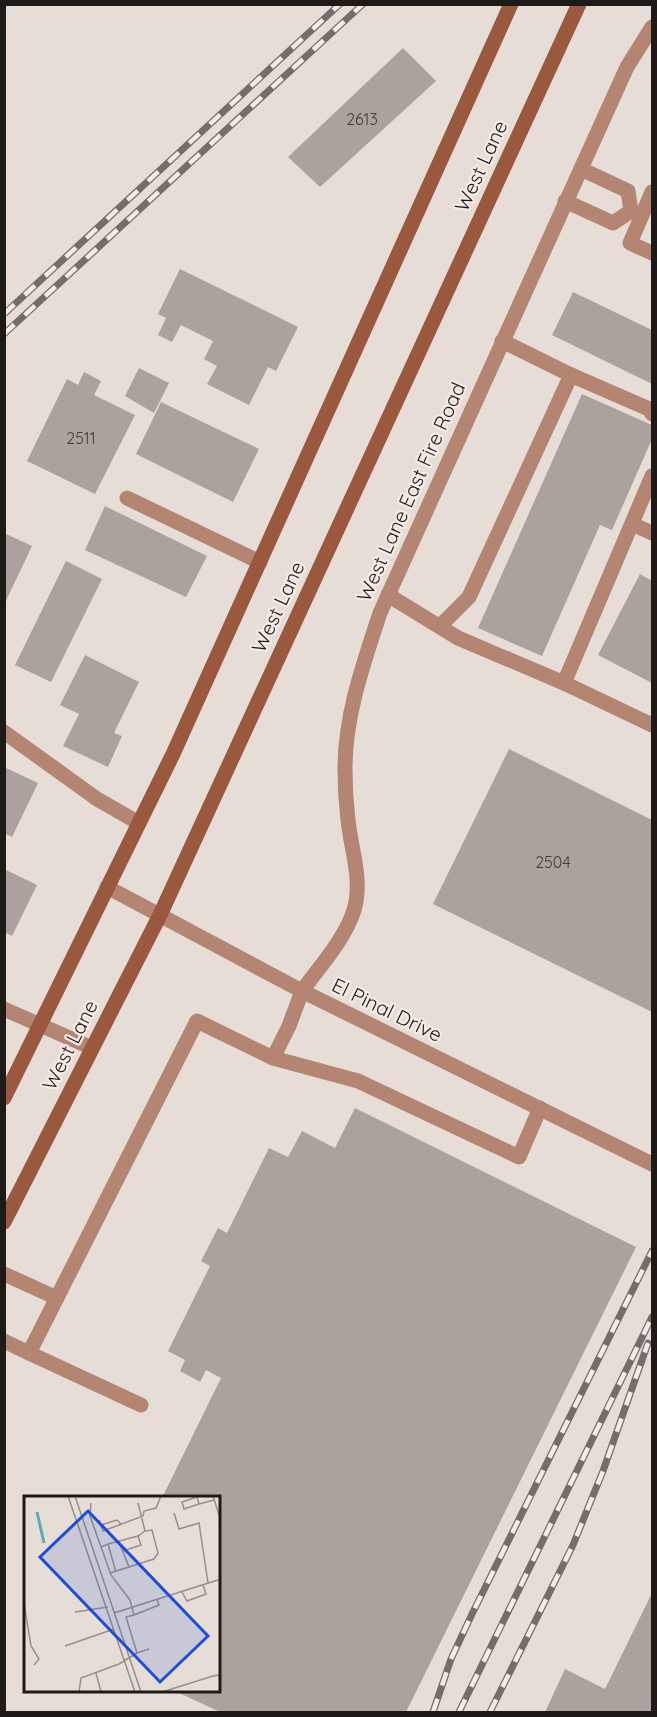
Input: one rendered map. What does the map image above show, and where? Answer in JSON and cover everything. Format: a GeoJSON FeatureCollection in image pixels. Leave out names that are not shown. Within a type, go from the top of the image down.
{"type":"FeatureCollection","features":[{"type":"Feature","properties":{"kind":"main road","name":"West Lane"},"geometry":{"type":"LineString","coordinates":[[4,1098],[139,823],[260,562],[512,4]]}},
{"type":"Feature","properties":{"kind":"main road","name":"West Lane"},"geometry":{"type":"LineString","coordinates":[[4,1222],[160,915],[579,4]]}},
{"type":"Feature","properties":{"kind":"street","name":"West Lane East Fire Road"},"geometry":{"type":"LineString","coordinates":[[273,1059],[302,991],[347,927],[354,909],[358,882],[348,819],[345,769],[348,731],[355,688],[388,595],[565,201],[627,68],[652,27]]}},
{"type":"Feature","properties":{"kind":"street"},"geometry":{"type":"LineString","coordinates":[[581,169],[628,191],[636,213]]}},
{"type":"Feature","properties":{"kind":"street"},"geometry":{"type":"LineString","coordinates":[[652,192],[636,213],[630,243],[652,253]]}},
{"type":"Feature","properties":{"kind":"street"},"geometry":{"type":"LineString","coordinates":[[565,201],[613,223],[636,213]]}},
{"type":"Feature","properties":{"kind":"street"},"geometry":{"type":"LineString","coordinates":[[502,341],[571,375],[649,409],[652,414]]}},
{"type":"Feature","properties":{"kind":"street"},"geometry":{"type":"LineString","coordinates":[[440,626],[469,597],[571,375]]}},
{"type":"Feature","properties":{"kind":"street"},"geometry":{"type":"LineString","coordinates":[[564,683],[652,476]]}},
{"type":"Feature","properties":{"kind":"street"},"geometry":{"type":"LineString","coordinates":[[127,498],[260,562]]}},
{"type":"Feature","properties":{"kind":"street"},"geometry":{"type":"LineString","coordinates":[[632,524],[652,533]]}},
{"type":"Feature","properties":{"kind":"street"},"geometry":{"type":"LineString","coordinates":[[388,595],[458,638],[564,683],[652,725]]}},
{"type":"Feature","properties":{"kind":"street"},"geometry":{"type":"LineString","coordinates":[[4,732],[97,799],[139,823]]}},
{"type":"Feature","properties":{"kind":"street","name":"El Pinal Drive"},"geometry":{"type":"LineString","coordinates":[[107,887],[302,991],[652,1164]]}},
{"type":"Feature","properties":{"kind":"street"},"geometry":{"type":"LineString","coordinates":[[4,1009],[92,1048]]}},
{"type":"Feature","properties":{"kind":"street"},"geometry":{"type":"LineString","coordinates":[[29,1353],[197,1021],[273,1059],[358,1081],[519,1157],[540,1108]]}},
{"type":"Feature","properties":{"kind":"street"},"geometry":{"type":"LineString","coordinates":[[4,1274],[57,1298]]}},
{"type":"Feature","properties":{"kind":"street"},"geometry":{"type":"LineString","coordinates":[[4,1341],[141,1405]]}},
{"type":"Feature","properties":{"kind":"building"},"geometry":{"type":"Polygon","coordinates":[[[403,48],[436,81],[320,187],[288,157],[403,48]]]}},
{"type":"Feature","properties":{"kind":"building"},"geometry":{"type":"Polygon","coordinates":[[[180,269],[298,327],[276,371],[268,367],[249,405],[207,384],[217,366],[204,359],[213,341],[181,325],[172,342],[158,335],[166,318],[158,314],[180,269]]]}},
{"type":"Feature","properties":{"kind":"building"},"geometry":{"type":"Polygon","coordinates":[[[573,292],[652,330],[652,384],[552,335],[573,292]]]}},
{"type":"Feature","properties":{"kind":"building"},"geometry":{"type":"Polygon","coordinates":[[[139,368],[169,383],[154,413],[125,396],[139,368]]]}},
{"type":"Feature","properties":{"kind":"building"},"geometry":{"type":"Polygon","coordinates":[[[84,372],[101,381],[94,395],[135,415],[95,494],[27,461],[67,379],[78,385],[84,372]]]}},
{"type":"Feature","properties":{"kind":"building"},"geometry":{"type":"Polygon","coordinates":[[[582,394],[652,425],[652,439],[612,530],[600,525],[542,656],[478,628],[582,394]]]}},
{"type":"Feature","properties":{"kind":"building"},"geometry":{"type":"Polygon","coordinates":[[[161,402],[259,449],[233,502],[136,454],[161,402]]]}},
{"type":"Feature","properties":{"kind":"building"},"geometry":{"type":"Polygon","coordinates":[[[105,506],[207,556],[186,597],[85,550],[105,506]]]}},
{"type":"Feature","properties":{"kind":"building"},"geometry":{"type":"Polygon","coordinates":[[[4,533],[32,546],[4,605],[4,533]]]}},
{"type":"Feature","properties":{"kind":"building"},"geometry":{"type":"Polygon","coordinates":[[[66,561],[102,579],[51,682],[15,665],[66,561]]]}},
{"type":"Feature","properties":{"kind":"building"},"geometry":{"type":"Polygon","coordinates":[[[640,574],[652,581],[652,683],[598,655],[640,574]]]}},
{"type":"Feature","properties":{"kind":"building"},"geometry":{"type":"Polygon","coordinates":[[[85,655],[139,682],[114,733],[122,736],[108,767],[63,746],[79,714],[60,705],[85,655]]]}},
{"type":"Feature","properties":{"kind":"building"},"geometry":{"type":"Polygon","coordinates":[[[509,749],[652,820],[652,1012],[433,904],[509,749]]]}},
{"type":"Feature","properties":{"kind":"building"},"geometry":{"type":"Polygon","coordinates":[[[4,767],[38,783],[12,837],[4,833],[4,767]]]}},
{"type":"Feature","properties":{"kind":"building"},"geometry":{"type":"Polygon","coordinates":[[[4,869],[37,885],[12,936],[4,932],[4,869]]]}},
{"type":"Feature","properties":{"kind":"building"},"geometry":{"type":"Polygon","coordinates":[[[355,1108],[636,1247],[406,1712],[220,1712],[179,1693],[220,1693],[220,1496],[163,1496],[221,1378],[206,1370],[200,1382],[180,1371],[185,1360],[168,1351],[210,1266],[201,1261],[218,1228],[227,1233],[269,1148],[288,1157],[302,1131],[335,1148],[355,1108]]]}},
{"type":"Feature","properties":{"kind":"building"},"geometry":{"type":"Polygon","coordinates":[[[652,1593],[652,1712],[545,1712],[565,1669],[605,1689],[652,1593]]]}},
{"type":"Feature","properties":{"kind":"railway"},"geometry":{"type":"LineString","coordinates":[[4,314],[340,4]]}},
{"type":"Feature","properties":{"kind":"railway"},"geometry":{"type":"LineString","coordinates":[[4,334],[363,4]]}},
{"type":"Feature","properties":{"kind":"railway"},"geometry":{"type":"LineString","coordinates":[[433,1712],[451,1659],[473,1612],[652,1251]]}},
{"type":"Feature","properties":{"kind":"railway"},"geometry":{"type":"LineString","coordinates":[[459,1712],[652,1317]]}},
{"type":"Feature","properties":{"kind":"railway"},"geometry":{"type":"LineString","coordinates":[[490,1712],[573,1545],[603,1471],[648,1343]]}}]}
